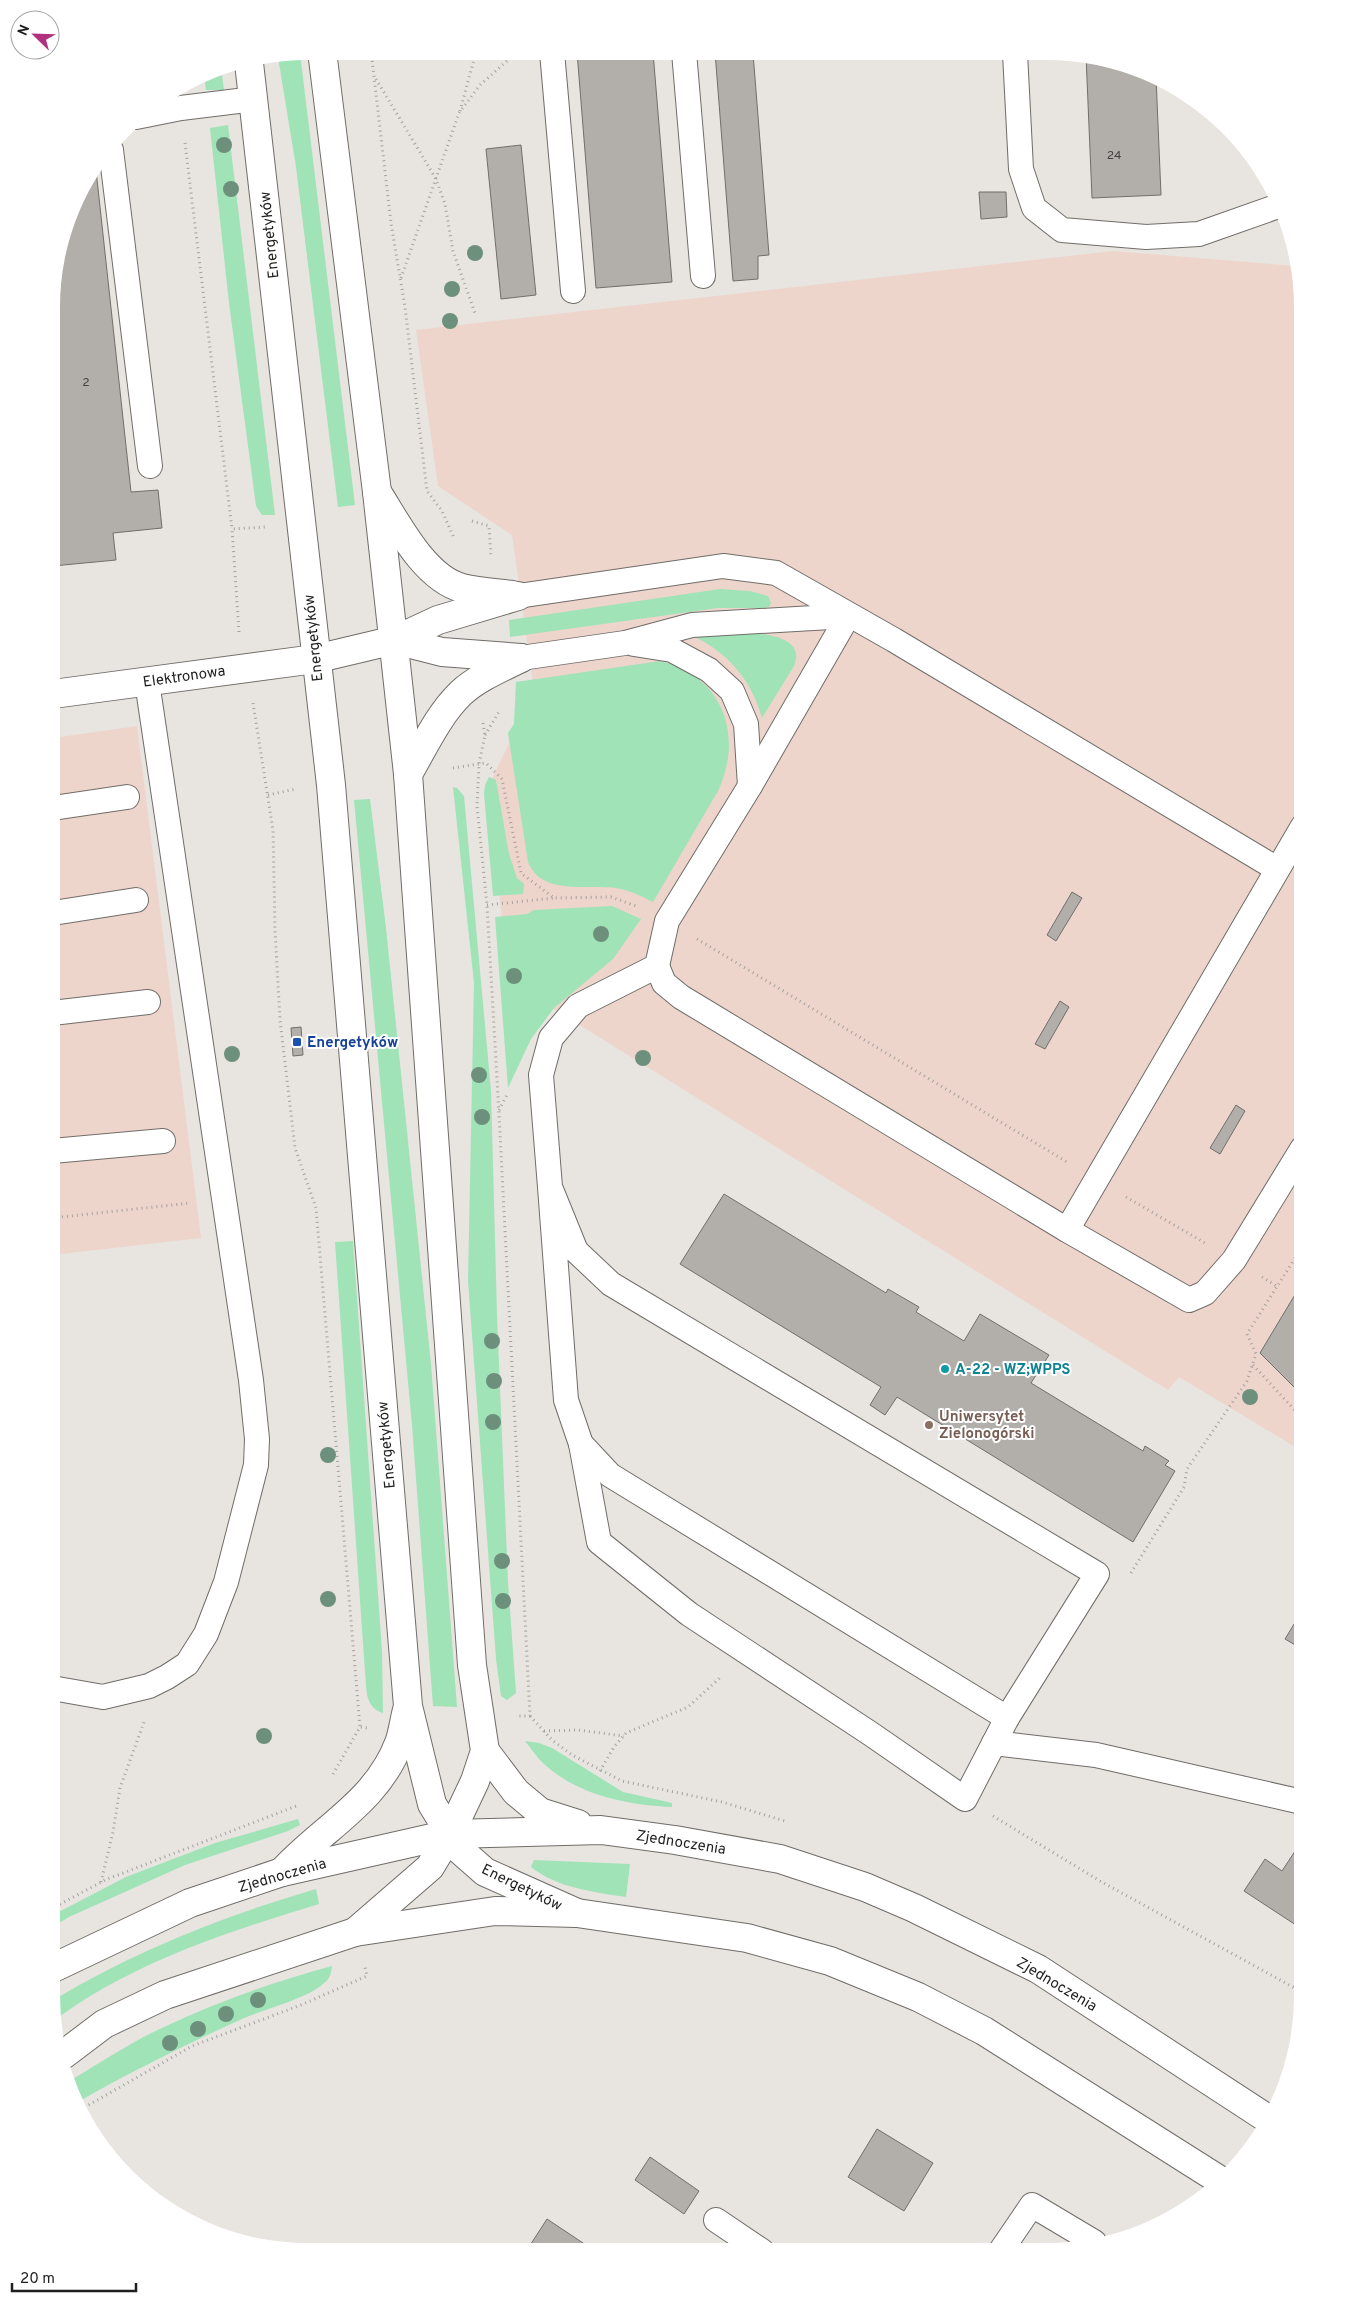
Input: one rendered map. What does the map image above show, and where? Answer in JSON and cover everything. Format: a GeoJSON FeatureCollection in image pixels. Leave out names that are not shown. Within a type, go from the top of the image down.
{"type":"FeatureCollection","features":[{"type":"Feature","properties":{"kind":"main road"},"geometry":{"type":"LineString","coordinates":[[323,60],[395,640],[408,774],[472,1665],[485,1750],[475,1781],[450,1834],[430,1867],[355,1932]]}},
{"type":"Feature","properties":{"kind":"main road","name":"Energetyków"},"geometry":{"type":"LineString","coordinates":[[250,67],[315,659],[332,795],[408,1706],[432,1804],[460,1850],[485,1872],[578,1913]]}},
{"type":"Feature","properties":{"kind":"main road"},"geometry":{"type":"LineString","coordinates":[[377,492],[412,548],[442,577],[462,588],[518,596]]}},
{"type":"Feature","properties":{"kind":"main road","name":"Elektronowa"},"geometry":{"type":"LineString","coordinates":[[60,693],[315,659],[395,640],[438,620],[518,596]]}},
{"type":"Feature","properties":{"kind":"main road"},"geometry":{"type":"LineString","coordinates":[[395,640],[442,652],[521,658]]}},
{"type":"Feature","properties":{"kind":"main road"},"geometry":{"type":"LineString","coordinates":[[408,774],[446,710],[462,692],[476,682],[521,658]]}},
{"type":"Feature","properties":{"kind":"main road"},"geometry":{"type":"LineString","coordinates":[[282,1872],[298,1854],[363,1800],[388,1764],[400,1742],[408,1706]]}},
{"type":"Feature","properties":{"kind":"main road"},"geometry":{"type":"LineString","coordinates":[[485,1750],[516,1792],[540,1812],[601,1830]]}},
{"type":"Feature","properties":{"kind":"main road","name":"Zjednoczenia"},"geometry":{"type":"LineString","coordinates":[[60,1965],[190,1903],[282,1872],[450,1834],[601,1830],[675,1840],[780,1859],[864,1887],[914,1908],[1038,1970],[1264,2115]]}},
{"type":"Feature","properties":{"kind":"main road"},"geometry":{"type":"LineString","coordinates":[[67,2052],[104,2024],[164,1995],[355,1932],[495,1910],[578,1913],[747,1938],[830,1961],[918,1997],[984,2031],[1215,2177]]}},
{"type":"Feature","properties":{"kind":"lane"},"geometry":{"type":"LineString","coordinates":[[553,60],[573,291]]}},
{"type":"Feature","properties":{"kind":"lane"},"geometry":{"type":"LineString","coordinates":[[685,60],[704,276]]}},
{"type":"Feature","properties":{"kind":"lane"},"geometry":{"type":"LineString","coordinates":[[1015,60],[1021,169],[1034,208],[1062,230],[1146,237],[1199,234],[1273,208]]}},
{"type":"Feature","properties":{"kind":"lane"},"geometry":{"type":"LineString","coordinates":[[154,113],[181,108],[254,99]]}},
{"type":"Feature","properties":{"kind":"lane"},"geometry":{"type":"LineString","coordinates":[[112,156],[150,466]]}},
{"type":"Feature","properties":{"kind":"lane"},"geometry":{"type":"LineString","coordinates":[[518,596],[723,566],[776,573],[848,616],[894,640],[1277,869]]}},
{"type":"Feature","properties":{"kind":"lane"},"geometry":{"type":"LineString","coordinates":[[521,658],[625,642],[692,625],[848,616]]}},
{"type":"Feature","properties":{"kind":"lane"},"geometry":{"type":"LineString","coordinates":[[848,616],[750,786],[667,921],[657,966],[664,983],[681,997],[1067,1230],[1188,1300],[1205,1293],[1234,1260],[1294,1161]]}},
{"type":"Feature","properties":{"kind":"lane"},"geometry":{"type":"LineString","coordinates":[[625,642],[672,650],[709,670],[732,691],[746,724],[750,786]]}},
{"type":"Feature","properties":{"kind":"lane"},"geometry":{"type":"LineString","coordinates":[[60,1689],[103,1697],[149,1686],[187,1664],[206,1634],[226,1582],[256,1465],[257,1439],[252,1380],[147,682]]}},
{"type":"Feature","properties":{"kind":"lane"},"geometry":{"type":"LineString","coordinates":[[60,807],[127,797]]}},
{"type":"Feature","properties":{"kind":"lane"},"geometry":{"type":"LineString","coordinates":[[1067,1230],[1294,841]]}},
{"type":"Feature","properties":{"kind":"lane"},"geometry":{"type":"LineString","coordinates":[[60,912],[136,900]]}},
{"type":"Feature","properties":{"kind":"lane"},"geometry":{"type":"LineString","coordinates":[[550,1187],[576,1251],[611,1284],[1097,1574],[1007,1718],[965,1798],[689,1614],[599,1542],[581,1444],[566,1400],[541,1075],[551,1038],[578,1006],[657,966]]}},
{"type":"Feature","properties":{"kind":"lane"},"geometry":{"type":"LineString","coordinates":[[60,1012],[148,1002]]}},
{"type":"Feature","properties":{"kind":"lane"},"geometry":{"type":"LineString","coordinates":[[60,1150],[163,1141]]}},
{"type":"Feature","properties":{"kind":"lane"},"geometry":{"type":"LineString","coordinates":[[581,1444],[610,1475],[1007,1718]]}},
{"type":"Feature","properties":{"kind":"lane"},"geometry":{"type":"LineString","coordinates":[[994,1743],[1096,1755],[1294,1800]]}},
{"type":"Feature","properties":{"kind":"lane"},"geometry":{"type":"LineString","coordinates":[[1006,2243],[1032,2205],[1089,2239]]}},
{"type":"Feature","properties":{"kind":"lane"},"geometry":{"type":"LineString","coordinates":[[716,2220],[750,2243]]}},
{"type":"Feature","properties":{"kind":"path"},"geometry":{"type":"LineString","coordinates":[[372,60],[391,223],[427,491],[442,511],[457,545]]}},
{"type":"Feature","properties":{"kind":"path"},"geometry":{"type":"LineString","coordinates":[[400,280],[459,113],[474,60]]}},
{"type":"Feature","properties":{"kind":"path"},"geometry":{"type":"LineString","coordinates":[[459,113],[480,85],[508,60]]}},
{"type":"Feature","properties":{"kind":"path"},"geometry":{"type":"LineString","coordinates":[[374,76],[436,179],[445,204],[453,251],[476,316]]}},
{"type":"Feature","properties":{"kind":"path"},"geometry":{"type":"LineString","coordinates":[[181,108],[232,529],[239,632]]}},
{"type":"Feature","properties":{"kind":"path"},"geometry":{"type":"LineString","coordinates":[[472,521],[489,526],[492,566]]}},
{"type":"Feature","properties":{"kind":"path"},"geometry":{"type":"LineString","coordinates":[[232,529],[269,526]]}},
{"type":"Feature","properties":{"kind":"path"},"geometry":{"type":"LineString","coordinates":[[252,700],[274,830],[275,930],[280,1020],[296,1148],[316,1208],[360,1727],[330,1779]]}},
{"type":"Feature","properties":{"kind":"path"},"geometry":{"type":"LineString","coordinates":[[483,719],[485,735],[479,764],[476,806],[487,905],[530,1716],[543,1731],[572,1755],[622,1781],[722,1802],[789,1822]]}},
{"type":"Feature","properties":{"kind":"path"},"geometry":{"type":"LineString","coordinates":[[451,768],[486,763],[502,778],[521,873],[554,898]]}},
{"type":"Feature","properties":{"kind":"path"},"geometry":{"type":"LineString","coordinates":[[268,795],[300,789]]}},
{"type":"Feature","properties":{"kind":"path"},"geometry":{"type":"LineString","coordinates":[[487,905],[554,898],[611,897],[639,907]]}},
{"type":"Feature","properties":{"kind":"path"},"geometry":{"type":"LineString","coordinates":[[696,939],[1069,1164]]}},
{"type":"Feature","properties":{"kind":"path"},"geometry":{"type":"LineString","coordinates":[[1122,1195],[1207,1245]]}},
{"type":"Feature","properties":{"kind":"path"},"geometry":{"type":"LineString","coordinates":[[60,1217],[224,1199]]}},
{"type":"Feature","properties":{"kind":"path"},"geometry":{"type":"LineString","coordinates":[[1126,1581],[1184,1487],[1187,1469],[1247,1381],[1256,1354],[1247,1334],[1294,1260]]}},
{"type":"Feature","properties":{"kind":"path"},"geometry":{"type":"LineString","coordinates":[[1252,1364],[1294,1409]]}},
{"type":"Feature","properties":{"kind":"path"},"geometry":{"type":"LineString","coordinates":[[600,1771],[614,1747],[624,1736],[688,1706],[746,1652]]}},
{"type":"Feature","properties":{"kind":"path"},"geometry":{"type":"LineString","coordinates":[[100,1882],[113,1832],[120,1788],[162,1680]]}},
{"type":"Feature","properties":{"kind":"path"},"geometry":{"type":"LineString","coordinates":[[513,1716],[530,1716]]}},
{"type":"Feature","properties":{"kind":"path"},"geometry":{"type":"LineString","coordinates":[[360,1727],[374,1728]]}},
{"type":"Feature","properties":{"kind":"path"},"geometry":{"type":"LineString","coordinates":[[543,1731],[578,1730],[624,1736]]}},
{"type":"Feature","properties":{"kind":"path"},"geometry":{"type":"LineString","coordinates":[[965,1798],[1100,1881],[1294,1988]]}},
{"type":"Feature","properties":{"kind":"path"},"geometry":{"type":"LineString","coordinates":[[60,1904],[100,1882],[306,1802]]}},
{"type":"Feature","properties":{"kind":"path"},"geometry":{"type":"LineString","coordinates":[[86,2107],[192,2046],[301,2005],[367,1976],[364,1963]]}},
{"type":"Feature","properties":{"kind":"shaded area"},"geometry":{"type":"Polygon","coordinates":[[[1113,251],[1290,266],[1294,307],[1294,1446],[1179,1377],[1168,1390],[507,980],[490,783],[534,691],[512,535],[438,486],[416,330],[1113,251]]]}},
{"type":"Feature","properties":{"kind":"shaded area"},"geometry":{"type":"Polygon","coordinates":[[[137,726],[201,1238],[60,1254],[60,737],[137,726]]]}},
{"type":"Feature","properties":{"kind":"green space"},"geometry":{"type":"Polygon","coordinates":[[[301,60],[355,505],[338,507],[296,167],[279,62],[301,60]]]}},
{"type":"Feature","properties":{"kind":"green space"},"geometry":{"type":"Polygon","coordinates":[[[222,75],[224,90],[206,90],[205,82],[222,75]]]}},
{"type":"Feature","properties":{"kind":"green space"},"geometry":{"type":"Polygon","coordinates":[[[228,125],[275,515],[262,515],[256,506],[229,303],[210,128],[228,125]]]}},
{"type":"Feature","properties":{"kind":"green space"},"geometry":{"type":"Polygon","coordinates":[[[720,589],[750,591],[768,596],[771,603],[769,607],[764,608],[718,608],[510,637],[509,620],[720,589]]]}},
{"type":"Feature","properties":{"kind":"green space"},"geometry":{"type":"Polygon","coordinates":[[[734,632],[765,634],[776,637],[786,641],[793,647],[796,655],[794,666],[762,718],[752,692],[738,670],[729,660],[695,637],[734,632]]]}},
{"type":"Feature","properties":{"kind":"green space"},"geometry":{"type":"Polygon","coordinates":[[[660,661],[682,669],[699,680],[713,694],[722,711],[728,729],[729,749],[726,770],[718,791],[653,902],[616,888],[566,886],[543,880],[534,873],[528,862],[508,733],[514,724],[516,682],[660,661]]]}},
{"type":"Feature","properties":{"kind":"green space"},"geometry":{"type":"Polygon","coordinates":[[[489,777],[496,780],[509,854],[517,878],[524,884],[523,894],[493,896],[484,794],[485,785],[489,777]]]}},
{"type":"Feature","properties":{"kind":"green space"},"geometry":{"type":"Polygon","coordinates":[[[453,787],[457,788],[464,796],[491,1091],[497,1315],[508,1582],[516,1693],[507,1700],[501,1696],[496,1659],[468,1281],[474,983],[453,787]]]}},
{"type":"Feature","properties":{"kind":"green space"},"geometry":{"type":"Polygon","coordinates":[[[370,799],[386,928],[431,1364],[457,1707],[433,1706],[412,1425],[354,800],[370,799]]]}},
{"type":"Feature","properties":{"kind":"green space"},"geometry":{"type":"Polygon","coordinates":[[[612,906],[641,919],[613,959],[554,1008],[531,1039],[508,1088],[495,917],[527,914],[534,910],[612,906]]]}},
{"type":"Feature","properties":{"kind":"green space"},"geometry":{"type":"Polygon","coordinates":[[[353,1241],[382,1651],[383,1713],[369,1702],[367,1691],[335,1242],[353,1241]]]}},
{"type":"Feature","properties":{"kind":"green space"},"geometry":{"type":"Polygon","coordinates":[[[525,1741],[539,1743],[552,1748],[623,1792],[672,1803],[672,1807],[620,1801],[570,1783],[540,1760],[525,1741]]]}},
{"type":"Feature","properties":{"kind":"green space"},"geometry":{"type":"Polygon","coordinates":[[[298,1819],[300,1825],[288,1831],[185,1865],[60,1922],[60,1911],[126,1877],[215,1843],[298,1819]]]}},
{"type":"Feature","properties":{"kind":"green space"},"geometry":{"type":"Polygon","coordinates":[[[534,1860],[630,1864],[626,1897],[576,1888],[552,1880],[531,1867],[534,1860]]]}},
{"type":"Feature","properties":{"kind":"green space"},"geometry":{"type":"Polygon","coordinates":[[[316,1889],[319,1904],[216,1938],[149,1965],[117,1981],[61,2016],[60,1996],[115,1966],[180,1936],[316,1889]]]}},
{"type":"Feature","properties":{"kind":"green space"},"geometry":{"type":"Polygon","coordinates":[[[332,1966],[328,1980],[308,1994],[244,2018],[201,2038],[83,2099],[74,2078],[128,2046],[152,2033],[226,2000],[332,1966]]]}},
{"type":"Feature","properties":{"kind":"building"},"geometry":{"type":"Polygon","coordinates":[[[578,60],[654,60],[672,282],[596,288],[578,60]]]}},
{"type":"Feature","properties":{"kind":"building"},"geometry":{"type":"Polygon","coordinates":[[[716,60],[754,60],[769,255],[758,256],[758,279],[733,281],[716,60]]]}},
{"type":"Feature","properties":{"kind":"building"},"geometry":{"type":"Polygon","coordinates":[[[1086,63],[1111,68],[1156,85],[1161,195],[1092,198],[1086,63]]]}},
{"type":"Feature","properties":{"kind":"building"},"geometry":{"type":"Polygon","coordinates":[[[521,145],[536,295],[501,299],[486,149],[521,145]]]}},
{"type":"Feature","properties":{"kind":"building"},"geometry":{"type":"Polygon","coordinates":[[[97,177],[131,492],[158,490],[162,528],[113,533],[116,560],[60,565],[60,307],[62,275],[73,227],[85,198],[97,177]]]}},
{"type":"Feature","properties":{"kind":"building"},"geometry":{"type":"Polygon","coordinates":[[[979,192],[1006,192],[1007,217],[981,219],[979,192]]]}},
{"type":"Feature","properties":{"kind":"building"},"geometry":{"type":"Polygon","coordinates":[[[1072,892],[1082,898],[1056,941],[1047,935],[1072,892]]]}},
{"type":"Feature","properties":{"kind":"building"},"geometry":{"type":"Polygon","coordinates":[[[1060,1001],[1069,1007],[1045,1049],[1035,1044],[1060,1001]]]}},
{"type":"Feature","properties":{"kind":"building"},"geometry":{"type":"Polygon","coordinates":[[[301,1027],[303,1055],[293,1056],[291,1028],[301,1027]]]}},
{"type":"Feature","properties":{"kind":"building"},"geometry":{"type":"Polygon","coordinates":[[[1236,1105],[1245,1111],[1220,1154],[1210,1148],[1236,1105]]]}},
{"type":"Feature","properties":{"kind":"building","name":"A-22 - WZ;WPPS"},"geometry":{"type":"Polygon","coordinates":[[[724,1194],[886,1293],[888,1289],[919,1307],[916,1312],[964,1341],[980,1314],[1049,1355],[1031,1383],[1143,1451],[1145,1446],[1169,1461],[1165,1465],[1175,1471],[1133,1542],[897,1397],[885,1415],[870,1405],[881,1387],[680,1264],[724,1194]]]}},
{"type":"Feature","properties":{"kind":"building"},"geometry":{"type":"Polygon","coordinates":[[[1294,1296],[1294,1387],[1260,1353],[1294,1296]]]}},
{"type":"Feature","properties":{"kind":"building"},"geometry":{"type":"Polygon","coordinates":[[[1294,1624],[1294,1644],[1285,1639],[1294,1624]]]}},
{"type":"Feature","properties":{"kind":"building"},"geometry":{"type":"Polygon","coordinates":[[[1294,1853],[1294,1924],[1244,1891],[1265,1859],[1282,1871],[1294,1853]]]}},
{"type":"Feature","properties":{"kind":"building"},"geometry":{"type":"Polygon","coordinates":[[[877,2129],[933,2163],[904,2211],[848,2177],[877,2129]]]}},
{"type":"Feature","properties":{"kind":"building"},"geometry":{"type":"Polygon","coordinates":[[[650,2157],[699,2191],[684,2214],[635,2180],[650,2157]]]}},
{"type":"Feature","properties":{"kind":"building"},"geometry":{"type":"Polygon","coordinates":[[[547,2219],[583,2243],[532,2243],[547,2219]]]}},
{"type":"Feature","properties":{"kind":"place","name":"Energetyków"},"geometry":{"type":"Point","coordinates":[297,1042]}},
{"type":"Feature","properties":{"kind":"place","name":"A-22 - WZ;WPPS"},"geometry":{"type":"Point","coordinates":[945,1369]}},
{"type":"Feature","properties":{"kind":"place","name":"Uniwersytet Zielonogórski"},"geometry":{"type":"Point","coordinates":[929,1425]}}]}
